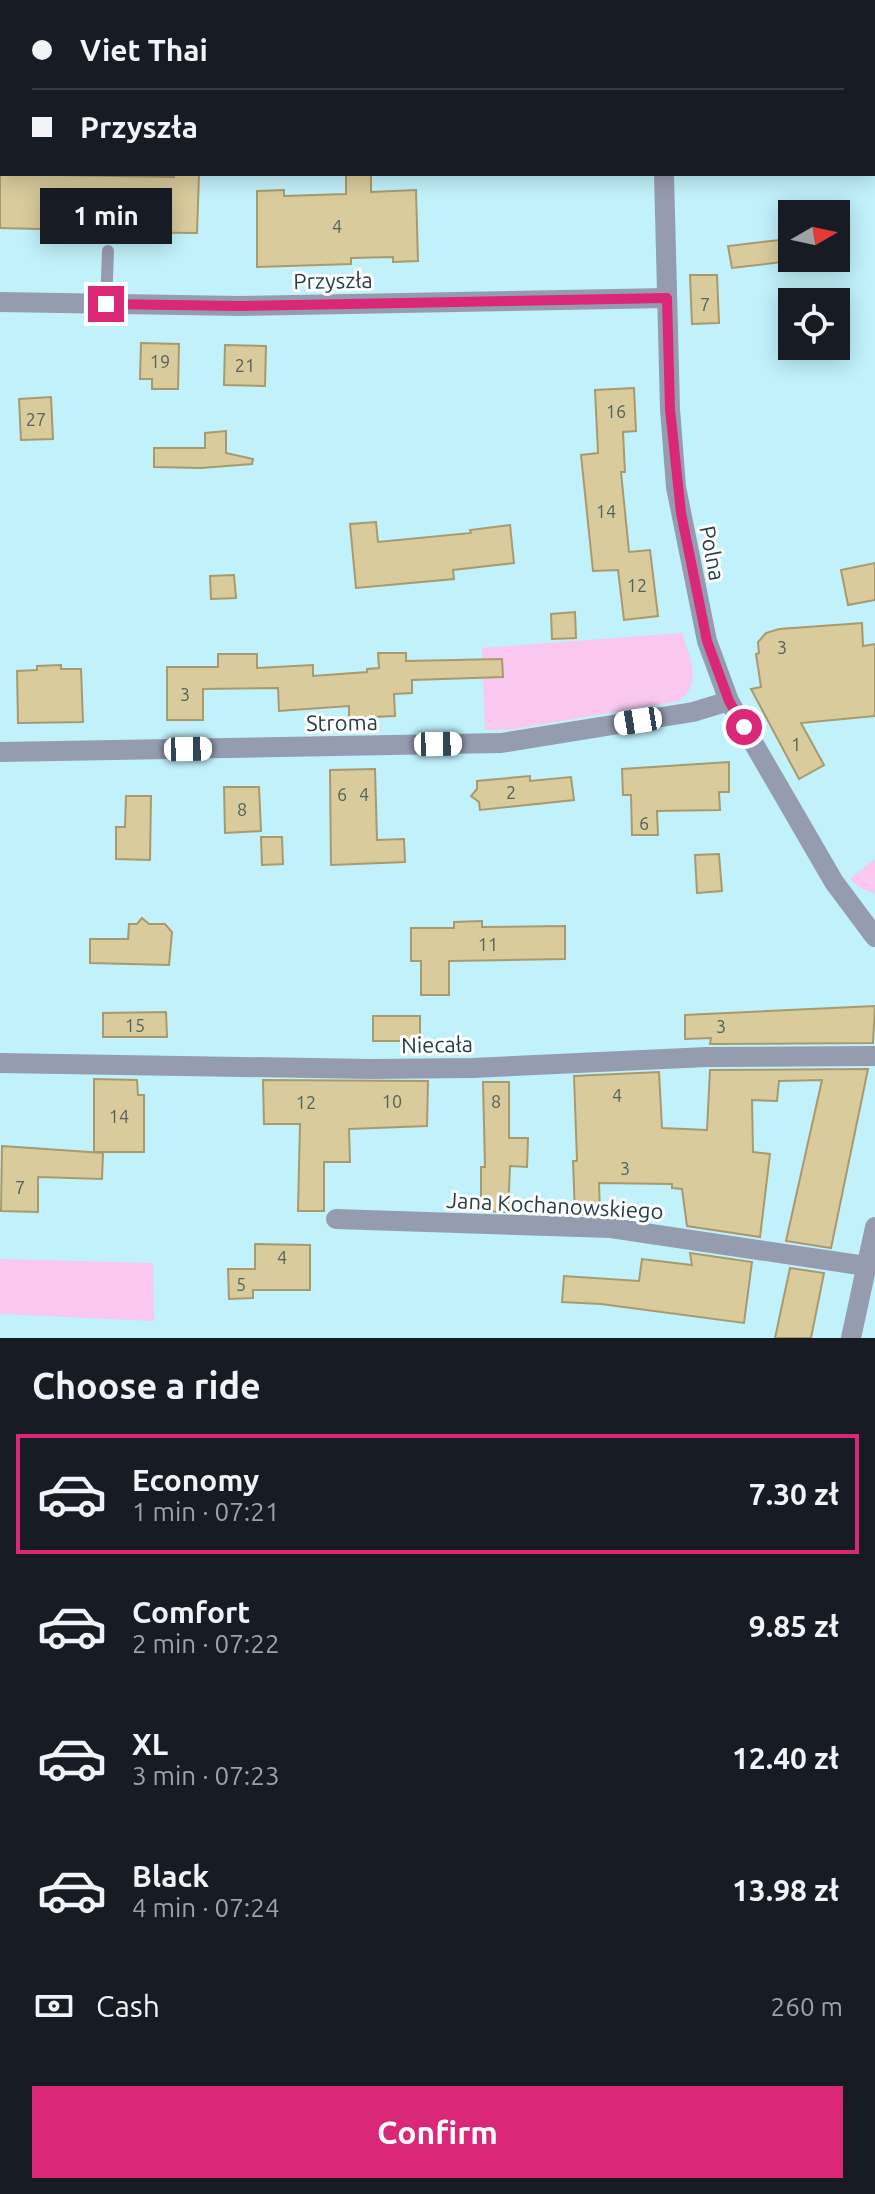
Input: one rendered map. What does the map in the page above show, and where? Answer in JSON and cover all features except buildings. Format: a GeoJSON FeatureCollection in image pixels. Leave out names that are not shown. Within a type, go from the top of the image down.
{"type":"FeatureCollection","features":[{"type":"Feature","properties":{"kind":"street","name":"Polna"},"geometry":{"type":"LineString","coordinates":[[664,176],[670,409],[676,487],[707,641],[729,701],[834,882],[875,937]]}},
{"type":"Feature","properties":{"kind":"street","name":"Przyszła"},"geometry":{"type":"LineString","coordinates":[[0,302],[239,306],[667,298]]}},
{"type":"Feature","properties":{"kind":"street","name":"Stroma"},"geometry":{"type":"LineString","coordinates":[[0,752],[501,743],[693,712],[729,701]]}},
{"type":"Feature","properties":{"kind":"street"},"geometry":{"type":"LineString","coordinates":[[849,903],[875,909]]}},
{"type":"Feature","properties":{"kind":"street","name":"Niecała"},"geometry":{"type":"LineString","coordinates":[[0,1063],[370,1069],[473,1068],[707,1057],[875,1056]]}},
{"type":"Feature","properties":{"kind":"street","name":"Jana Kochanowskiego"},"geometry":{"type":"LineString","coordinates":[[336,1219],[611,1228],[866,1266]]}},
{"type":"Feature","properties":{"kind":"street"},"geometry":{"type":"LineString","coordinates":[[851,1338],[875,1227]]}},
{"type":"Feature","properties":{"kind":"lane"},"geometry":{"type":"LineString","coordinates":[[106,304],[108,251]]}},
{"type":"Feature","properties":{"kind":"shaded area"},"geometry":{"type":"Polygon","coordinates":[[[682,633],[693,678],[691,686],[679,701],[514,729],[485,730],[482,648],[682,633]]]}},
{"type":"Feature","properties":{"kind":"shaded area"},"geometry":{"type":"Polygon","coordinates":[[[875,859],[875,894],[850,879],[875,859]]]}},
{"type":"Feature","properties":{"kind":"shaded area"},"geometry":{"type":"Polygon","coordinates":[[[0,1259],[153,1263],[154,1321],[0,1314],[0,1259]]]}},
{"type":"Feature","properties":{"kind":"route"},"geometry":{"type":"LineString","coordinates":[[106,304],[239,306],[667,298],[676,487],[690,565],[717,672],[744,727]]}}]}
